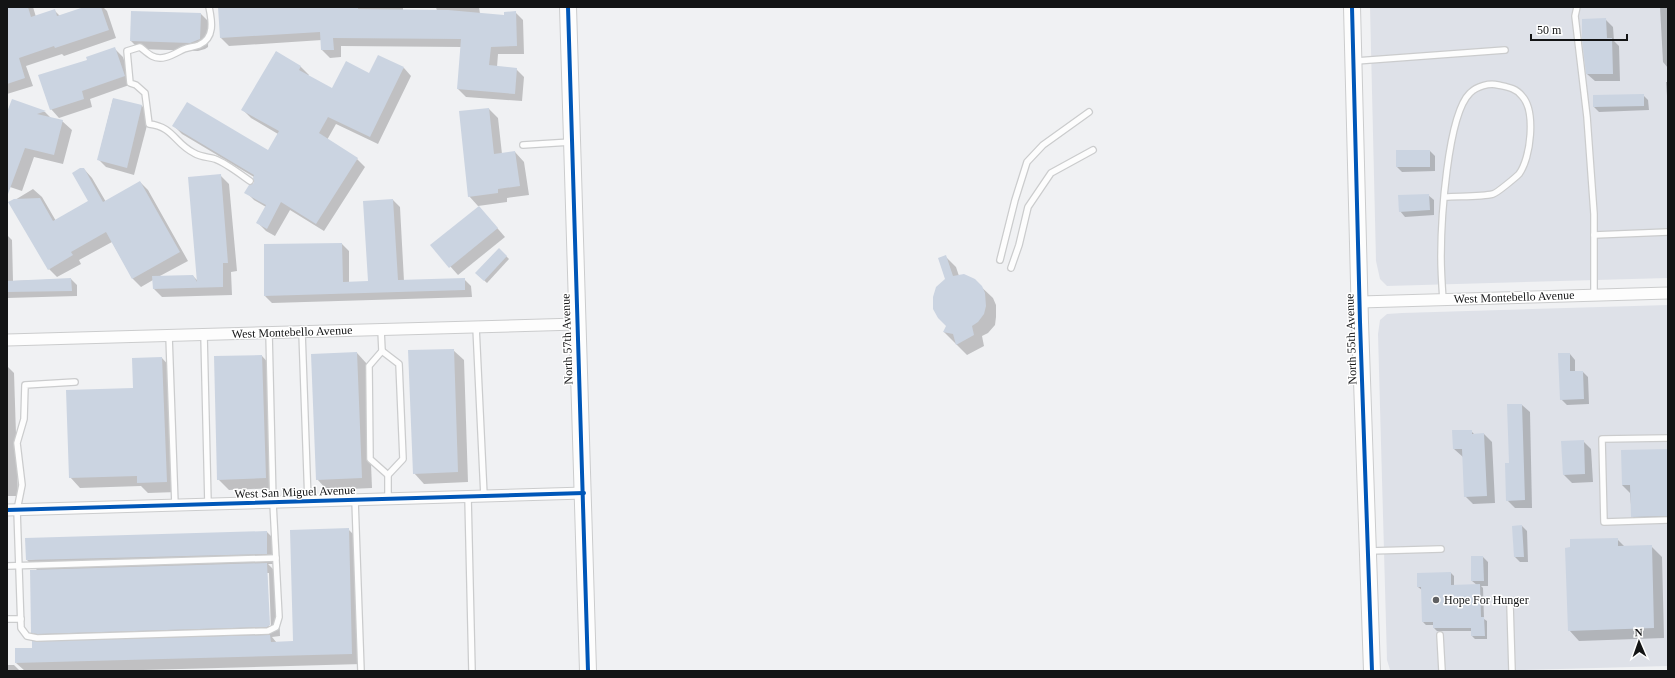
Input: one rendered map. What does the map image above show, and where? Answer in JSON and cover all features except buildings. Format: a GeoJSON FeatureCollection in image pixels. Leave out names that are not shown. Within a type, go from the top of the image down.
{"type":"FeatureCollection","features":[{"type":"Feature","properties":{"kind":"street","name":"North 57th Avenue"},"geometry":{"type":"LineString","coordinates":[[568,7],[576,324],[584,493],[588,671]]}},
{"type":"Feature","properties":{"kind":"street","name":"North 55th Avenue"},"geometry":{"type":"LineString","coordinates":[[1352,7],[1372,671]]}},
{"type":"Feature","properties":{"kind":"street","name":"West Montebello Avenue"},"geometry":{"type":"LineString","coordinates":[[1360,302],[1668,293]]}},
{"type":"Feature","properties":{"kind":"street","name":"West Montebello Avenue"},"geometry":{"type":"LineString","coordinates":[[7,340],[576,324]]}},
{"type":"Feature","properties":{"kind":"street","name":"West San Miguel Avenue"},"geometry":{"type":"LineString","coordinates":[[12,510],[584,493]]}},
{"type":"Feature","properties":{"kind":"lane"},"geometry":{"type":"LineString","coordinates":[[209,7],[210,34],[205,42],[162,58],[153,57],[140,47],[127,51],[130,83],[136,85],[145,92],[149,124],[162,126],[172,132],[180,145],[204,157],[215,159],[250,181]]}},
{"type":"Feature","properties":{"kind":"lane"},"geometry":{"type":"LineString","coordinates":[[1576,7],[1575,16],[1587,117],[1594,235],[1594,295]]}},
{"type":"Feature","properties":{"kind":"lane"},"geometry":{"type":"LineString","coordinates":[[1353,61],[1505,50]]}},
{"type":"Feature","properties":{"kind":"lane"},"geometry":{"type":"LineString","coordinates":[[1443,300],[1441,258],[1446,178],[1455,123],[1461,106],[1470,93],[1479,86],[1495,84],[1512,88],[1523,96],[1530,113],[1529,150],[1519,174],[1494,194],[1445,197]]}},
{"type":"Feature","properties":{"kind":"lane"},"geometry":{"type":"LineString","coordinates":[[1000,260],[1015,200],[1027,162],[1043,145],[1088,112]]}},
{"type":"Feature","properties":{"kind":"lane"},"geometry":{"type":"LineString","coordinates":[[523,144],[571,142]]}},
{"type":"Feature","properties":{"kind":"lane"},"geometry":{"type":"LineString","coordinates":[[1011,268],[1019,245],[1028,207],[1051,172],[1093,150]]}},
{"type":"Feature","properties":{"kind":"lane"},"geometry":{"type":"LineString","coordinates":[[1594,235],[1668,232]]}},
{"type":"Feature","properties":{"kind":"lane"},"geometry":{"type":"LineString","coordinates":[[476,327],[484,496]]}},
{"type":"Feature","properties":{"kind":"lane"},"geometry":{"type":"LineString","coordinates":[[381,330],[382,351],[369,366],[370,460],[388,475]]}},
{"type":"Feature","properties":{"kind":"lane"},"geometry":{"type":"LineString","coordinates":[[302,332],[308,502]]}},
{"type":"Feature","properties":{"kind":"lane"},"geometry":{"type":"LineString","coordinates":[[76,382],[25,385],[24,418],[17,443],[22,485],[12,510],[19,566],[21,628],[27,636],[37,638],[268,631],[276,628],[279,617],[273,503],[269,333]]}},
{"type":"Feature","properties":{"kind":"lane"},"geometry":{"type":"LineString","coordinates":[[204,335],[208,505]]}},
{"type":"Feature","properties":{"kind":"lane"},"geometry":{"type":"LineString","coordinates":[[169,336],[175,506]]}},
{"type":"Feature","properties":{"kind":"lane"},"geometry":{"type":"LineString","coordinates":[[382,351],[399,364],[403,459],[388,475],[388,499]]}},
{"type":"Feature","properties":{"kind":"lane"},"geometry":{"type":"LineString","coordinates":[[1668,438],[1602,439],[1604,522],[1668,520]]}},
{"type":"Feature","properties":{"kind":"lane"},"geometry":{"type":"LineString","coordinates":[[468,497],[472,671]]}},
{"type":"Feature","properties":{"kind":"lane"},"geometry":{"type":"LineString","coordinates":[[355,500],[361,671]]}},
{"type":"Feature","properties":{"kind":"lane"},"geometry":{"type":"LineString","coordinates":[[1368,551],[1441,549]]}},
{"type":"Feature","properties":{"kind":"lane"},"geometry":{"type":"LineString","coordinates":[[7,566],[276,558]]}},
{"type":"Feature","properties":{"kind":"lane"},"geometry":{"type":"LineString","coordinates":[[1510,604],[1512,671]]}},
{"type":"Feature","properties":{"kind":"lane"},"geometry":{"type":"LineString","coordinates":[[7,619],[20,618]]}},
{"type":"Feature","properties":{"kind":"lane"},"geometry":{"type":"LineString","coordinates":[[1440,635],[1442,671]]}},
{"type":"Feature","properties":{"kind":"shaded area"},"geometry":{"type":"Polygon","coordinates":[[[1370,7],[1668,7],[1668,278],[1387,286],[1380,279],[1376,261],[1370,7]]]}},
{"type":"Feature","properties":{"kind":"shaded area"},"geometry":{"type":"Polygon","coordinates":[[[1668,305],[1668,666],[1487,671],[1390,670],[1387,660],[1378,334],[1380,320],[1387,314],[1402,313],[1668,305]]]}},
{"type":"Feature","properties":{"kind":"cycle path"},"geometry":{"type":"LineString","coordinates":[[568,7],[588,671]]}},
{"type":"Feature","properties":{"kind":"cycle path"},"geometry":{"type":"LineString","coordinates":[[1352,7],[1360,322],[1372,671]]}},
{"type":"Feature","properties":{"kind":"cycle path"},"geometry":{"type":"LineString","coordinates":[[7,510],[584,493]]}},
{"type":"Feature","properties":{"kind":"place","name":"Hope For Hunger"},"geometry":{"type":"Point","coordinates":[1436,600]}}]}
